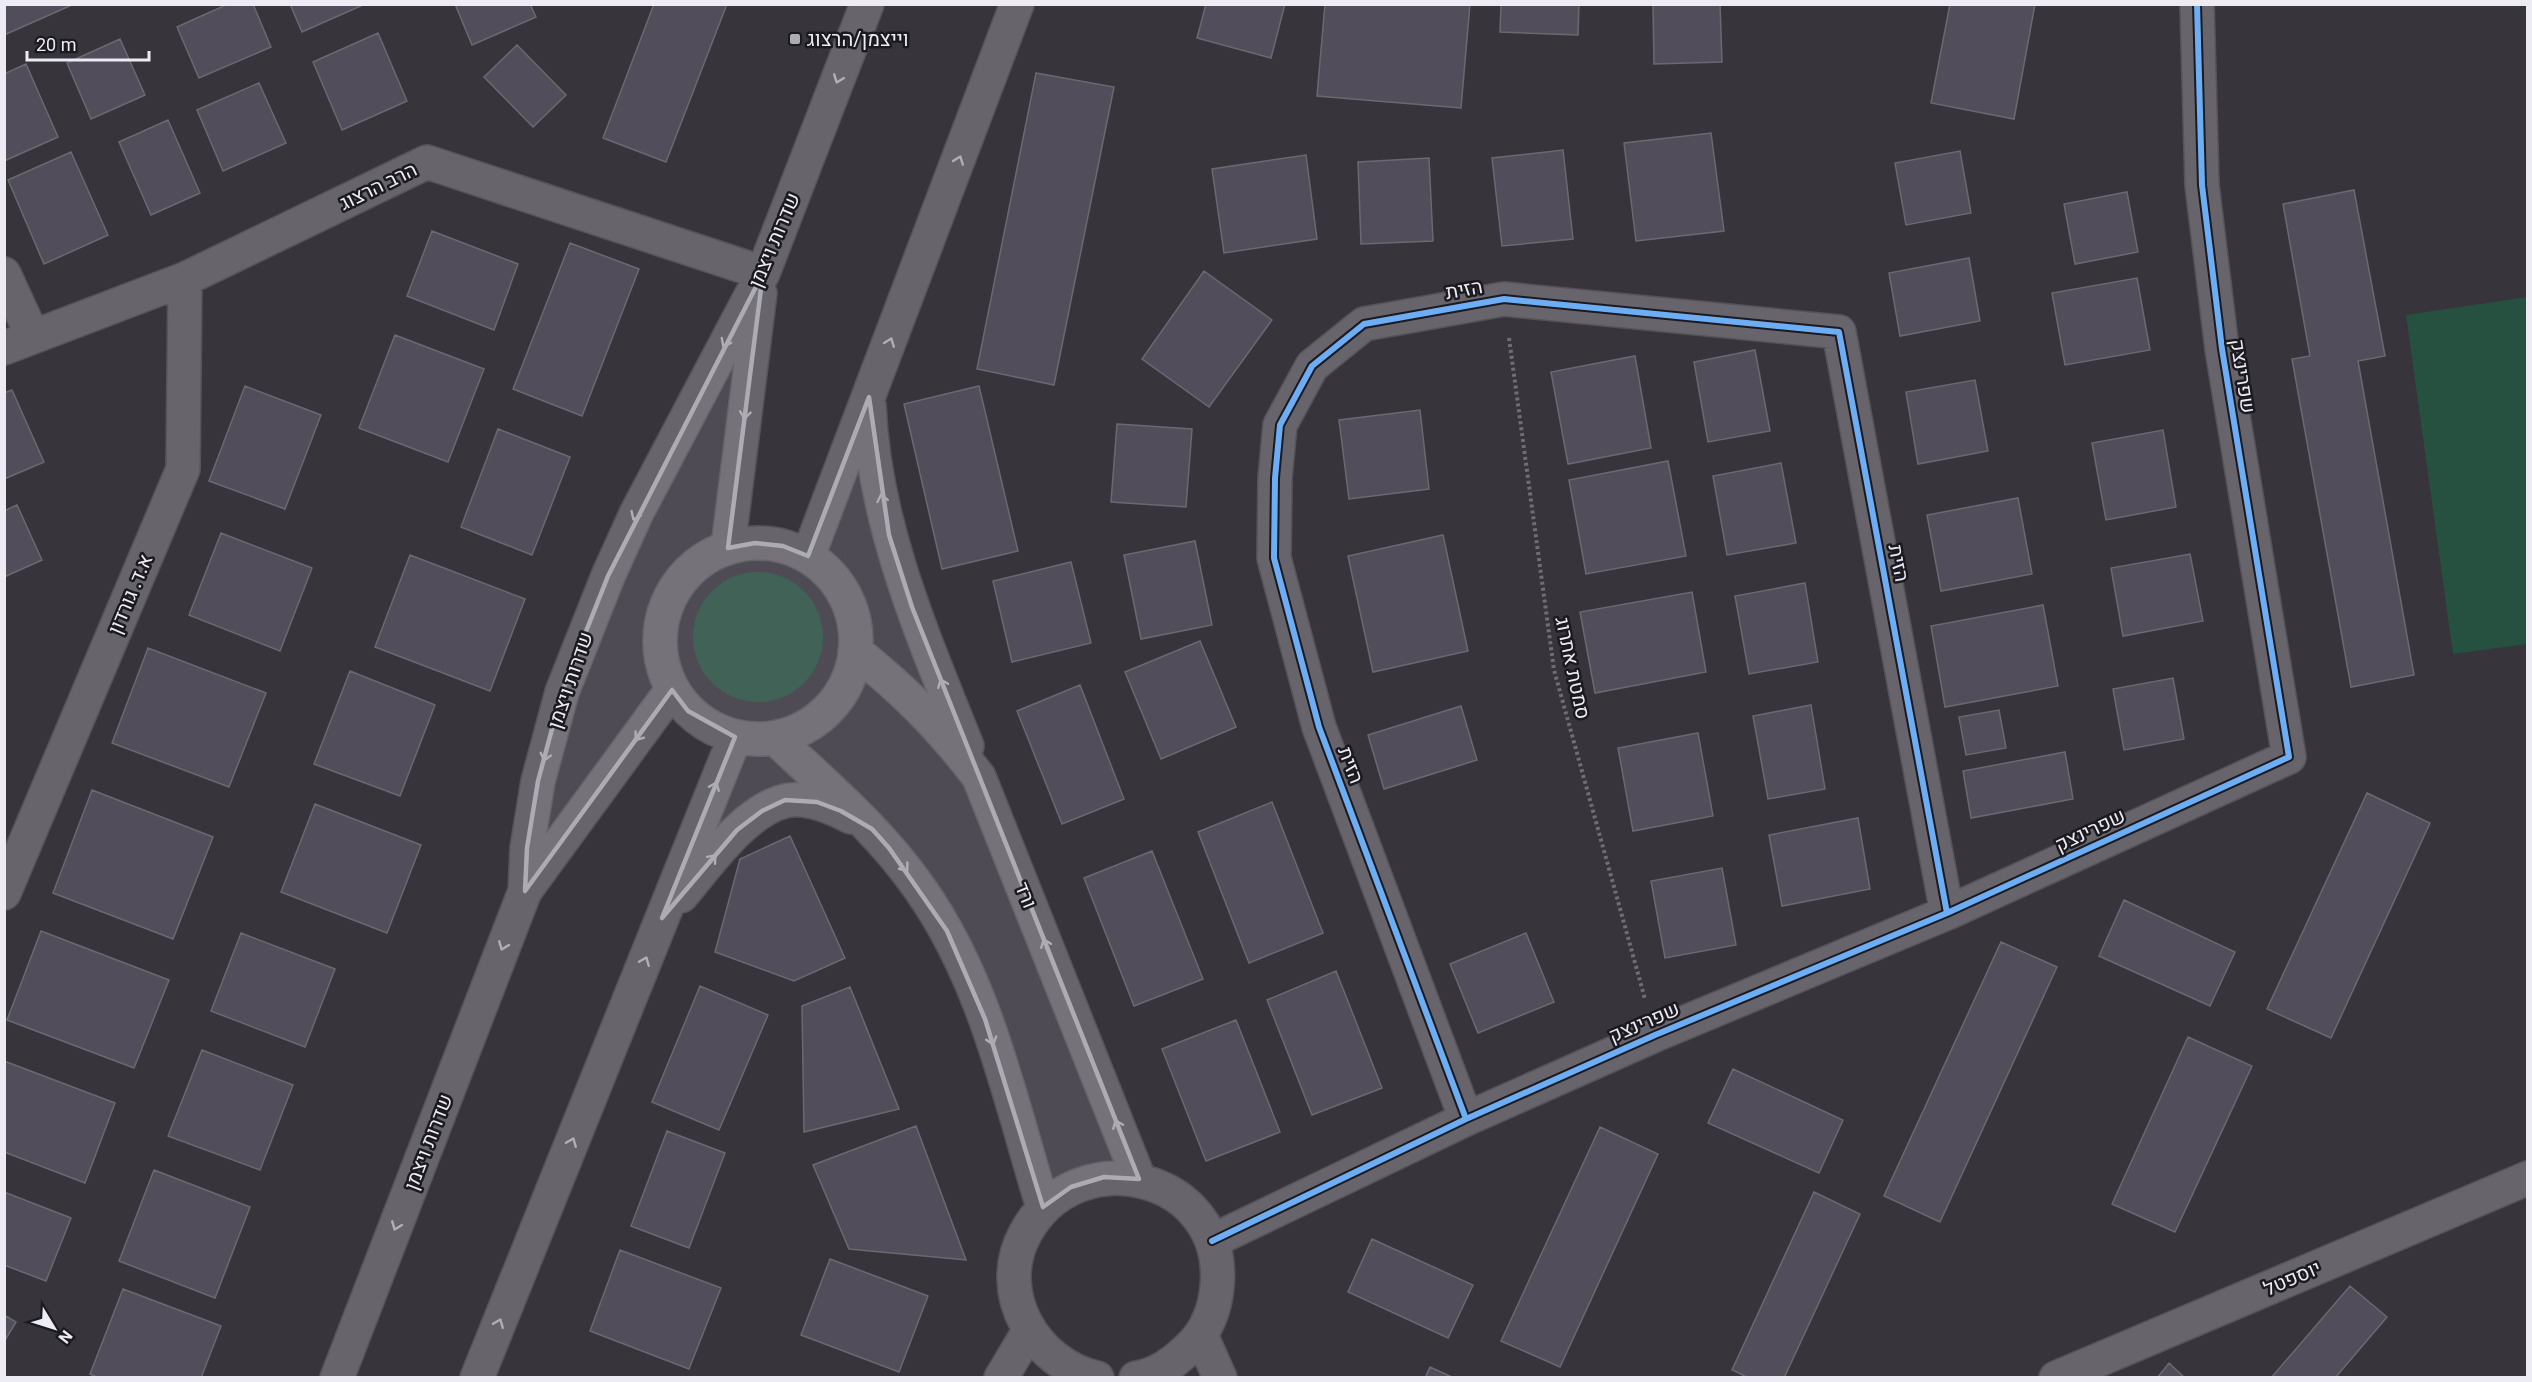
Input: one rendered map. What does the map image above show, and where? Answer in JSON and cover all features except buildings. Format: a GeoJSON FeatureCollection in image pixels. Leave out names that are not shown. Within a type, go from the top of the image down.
{"type":"FeatureCollection","features":[{"type":"Feature","properties":{"kind":"street","name":"שדרות ויצמן"},"geometry":{"type":"LineString","coordinates":[[337,1377],[525,891],[527,848],[538,781],[567,682],[608,576],[636,514],[763,273],[867,4]]}},
{"type":"Feature","properties":{"kind":"street"},"geometry":{"type":"LineString","coordinates":[[808,556],[1017,4]]}},
{"type":"Feature","properties":{"kind":"street","name":"שפרינצק"},"geometry":{"type":"LineString","coordinates":[[1212,1241],[1466,1119],[1654,1035],[1947,913],[2289,757],[2222,349],[2205,208],[2197,4]]}},
{"type":"Feature","properties":{"kind":"street","name":"הרב הרצוג"},"geometry":{"type":"LineString","coordinates":[[19,342],[185,279],[427,162],[763,273]]}},
{"type":"Feature","properties":{"kind":"street"},"geometry":{"type":"LineString","coordinates":[[728,548],[763,273]]}},
{"type":"Feature","properties":{"kind":"street"},"geometry":{"type":"LineString","coordinates":[[4,274],[19,342]]}},
{"type":"Feature","properties":{"kind":"street","name":"א.ד. גורדון"},"geometry":{"type":"LineString","coordinates":[[4,893],[183,469],[185,279]]}},
{"type":"Feature","properties":{"kind":"street","name":"הזית"},"geometry":{"type":"LineString","coordinates":[[1466,1119],[1319,727],[1274,558],[1275,478],[1280,425],[1312,366],[1364,324],[1503,299],[1839,332],[1947,913]]}},
{"type":"Feature","properties":{"kind":"street"},"geometry":{"type":"LineString","coordinates":[[869,397],[876,466],[889,535],[912,607],[979,777]]}},
{"type":"Feature","properties":{"kind":"street"},"geometry":{"type":"LineString","coordinates":[[755,543],[774,544],[808,556],[830,574],[846,597],[855,623],[855,651],[848,682],[830,708],[805,727],[775,738],[735,737],[710,727],[688,711],[672,690],[663,665],[660,636],[666,606],[681,580],[704,560],[728,548],[755,543]]}},
{"type":"Feature","properties":{"kind":"street","name":"ורד"},"geometry":{"type":"LineString","coordinates":[[855,651],[902,688],[944,730],[979,777],[1139,1179]]}},
{"type":"Feature","properties":{"kind":"street"},"geometry":{"type":"LineString","coordinates":[[525,891],[672,690]]}},
{"type":"Feature","properties":{"kind":"street"},"geometry":{"type":"LineString","coordinates":[[477,1377],[735,737]]}},
{"type":"Feature","properties":{"kind":"street"},"geometry":{"type":"LineString","coordinates":[[775,738],[872,829],[921,889],[947,931],[986,1019],[1043,1207]]}},
{"type":"Feature","properties":{"kind":"street"},"geometry":{"type":"LineString","coordinates":[[662,918],[737,830],[762,811],[785,801],[817,802],[872,829]]}},
{"type":"Feature","properties":{"kind":"street"},"geometry":{"type":"LineString","coordinates":[[1097,1377],[1078,1374],[1050,1356],[1029,1331],[1016,1300],[1015,1267],[1024,1235],[1043,1207],[1071,1187],[1104,1177],[1139,1179],[1169,1190],[1195,1212],[1212,1241],[1218,1273],[1215,1305],[1201,1335],[1177,1360],[1146,1376],[1136,1377]]}},
{"type":"Feature","properties":{"kind":"street","name":"יוספטל"},"geometry":{"type":"LineString","coordinates":[[2056,1377],[2528,1178]]}},
{"type":"Feature","properties":{"kind":"street"},"geometry":{"type":"LineString","coordinates":[[1001,1377],[1029,1331]]}},
{"type":"Feature","properties":{"kind":"street"},"geometry":{"type":"LineString","coordinates":[[1201,1335],[1220,1377]]}},
{"type":"Feature","properties":{"kind":"highlighted area"},"geometry":{"type":"Polygon","coordinates":[[[763,273],[728,548],[755,543],[783,546],[808,556],[869,397],[889,535],[912,607],[1139,1179],[1104,1177],[1071,1187],[1043,1207],[985,1019],[947,931],[889,848],[872,829],[841,811],[817,802],[785,800],[762,811],[737,830],[662,918],[735,737],[688,711],[672,690],[525,891],[527,848],[538,781],[562,692],[608,576],[763,273]]]}},
{"type":"Feature","properties":{"kind":"green space"},"geometry":{"type":"Polygon","coordinates":[[[2527,297],[2527,644],[2453,654],[2406,315],[2527,297]]]}},
{"type":"Feature","properties":{"kind":"green space"},"geometry":{"type":"Polygon","coordinates":[[[758,572],[783,577],[804,591],[818,612],[823,637],[818,662],[804,683],[783,697],[758,702],[733,697],[712,683],[698,662],[693,637],[698,612],[712,591],[733,577],[758,572]]]}},
{"type":"Feature","properties":{"kind":"cycle path"},"geometry":{"type":"LineString","coordinates":[[1212,1241],[1466,1119],[1655,1035],[1947,913],[2289,757],[2222,349],[2202,185],[2197,4]]}},
{"type":"Feature","properties":{"kind":"cycle path"},"geometry":{"type":"LineString","coordinates":[[1466,1119],[1319,727],[1274,558],[1275,478],[1280,425],[1312,366],[1364,324],[1504,299],[1839,332],[1947,913]]}},
{"type":"Feature","properties":{"kind":"place","name":"וייצמן/הרצוג"},"geometry":{"type":"Point","coordinates":[795,39]}}]}
